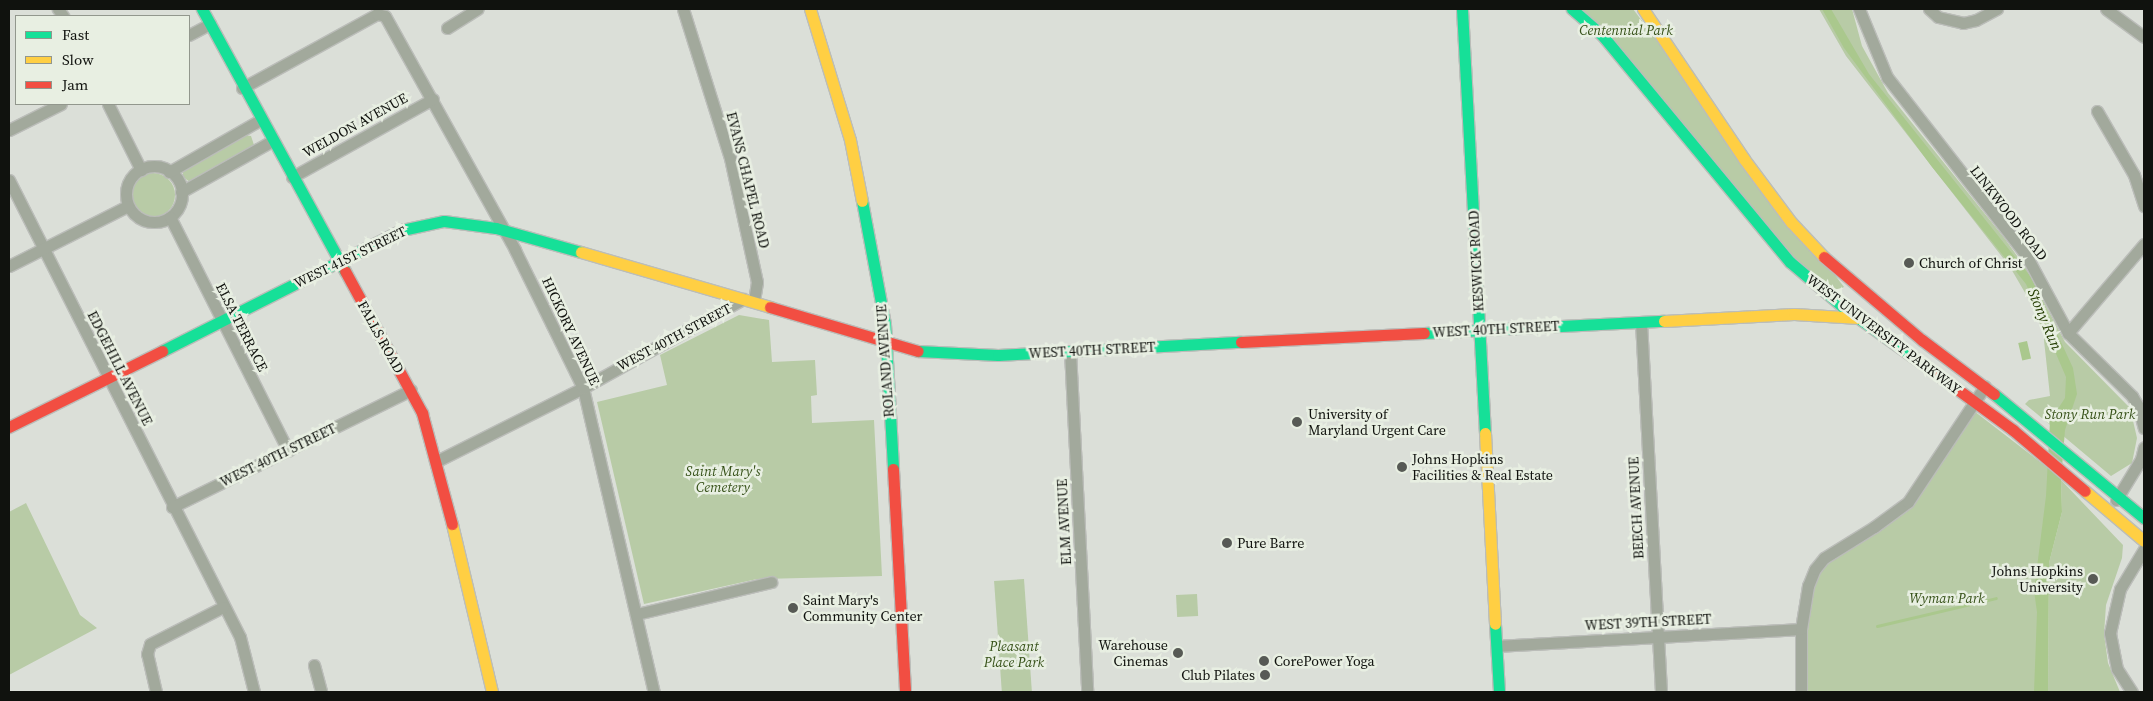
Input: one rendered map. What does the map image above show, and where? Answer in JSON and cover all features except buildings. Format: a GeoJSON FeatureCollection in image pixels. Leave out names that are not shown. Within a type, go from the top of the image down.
{"type":"FeatureCollection","features":[{"type":"Feature","properties":{"kind":"main road","name":"FALLS ROAD"},"geometry":{"type":"LineString","coordinates":[[202,9],[242,88],[411,390],[427,424],[492,692]]}},
{"type":"Feature","properties":{"kind":"main road","name":"ROLAND AVENUE"},"geometry":{"type":"LineString","coordinates":[[810,9],[850,140],[885,324],[905,692]]}},
{"type":"Feature","properties":{"kind":"main road","name":"KESWICK ROAD"},"geometry":{"type":"LineString","coordinates":[[1462,9],[1499,692]]}},
{"type":"Feature","properties":{"kind":"main road","name":"WEST UNIVERSITY PARKWAY"},"geometry":{"type":"LineString","coordinates":[[1572,9],[1618,54],[1776,248],[1843,307],[1975,401],[2092,495],[2144,541]]}},
{"type":"Feature","properties":{"kind":"main road","name":"WEST UNIVERSITY PARKWAY"},"geometry":{"type":"LineString","coordinates":[[1643,9],[1791,222],[1841,272],[1922,340],[1985,386],[2144,518]]}},
{"type":"Feature","properties":{"kind":"main road","name":"WEST 41ST STREET"},"geometry":{"type":"LineString","coordinates":[[9,427],[402,230],[434,222],[465,222],[504,230],[749,301]]}},
{"type":"Feature","properties":{"kind":"main road","name":"WEST 40TH STREET"},"geometry":{"type":"LineString","coordinates":[[749,301],[919,351],[953,355],[1070,351],[1794,314],[1805,317],[1859,318]]}},
{"type":"Feature","properties":{"kind":"main road","name":"WEST 40TH STREET"},"geometry":{"type":"LineString","coordinates":[[1794,314],[1805,309],[1843,307],[1870,310],[1922,340]]}},
{"type":"Feature","properties":{"kind":"street","name":"EVANS CHAPEL ROAD"},"geometry":{"type":"LineString","coordinates":[[683,9],[730,158],[757,282],[749,301]]}},
{"type":"Feature","properties":{"kind":"street","name":"LINKWOOD ROAD"},"geometry":{"type":"LineString","coordinates":[[1859,9],[1886,77],[2026,255],[2068,333],[2132,396],[2138,406],[2144,428]]}},
{"type":"Feature","properties":{"kind":"street"},"geometry":{"type":"LineString","coordinates":[[1929,9],[1946,21],[1963,23],[1976,20],[1997,9]]}},
{"type":"Feature","properties":{"kind":"street"},"geometry":{"type":"LineString","coordinates":[[2106,9],[2144,37]]}},
{"type":"Feature","properties":{"kind":"street"},"geometry":{"type":"LineString","coordinates":[[447,28],[470,10]]}},
{"type":"Feature","properties":{"kind":"street","name":"HICKORY AVENUE"},"geometry":{"type":"LineString","coordinates":[[242,88],[381,13],[386,16],[504,230],[583,388],[654,692]]}},
{"type":"Feature","properties":{"kind":"street"},"geometry":{"type":"LineString","coordinates":[[190,34],[210,24]]}},
{"type":"Feature","properties":{"kind":"street","name":"WELDON AVENUE"},"geometry":{"type":"LineString","coordinates":[[292,177],[433,99]]}},
{"type":"Feature","properties":{"kind":"street"},"geometry":{"type":"LineString","coordinates":[[9,130],[59,105]]}},
{"type":"Feature","properties":{"kind":"street"},"geometry":{"type":"LineString","coordinates":[[108,105],[140,170]]}},
{"type":"Feature","properties":{"kind":"street"},"geometry":{"type":"LineString","coordinates":[[2097,111],[2134,175],[2144,206]]}},
{"type":"Feature","properties":{"kind":"street"},"geometry":{"type":"LineString","coordinates":[[170,172],[260,120]]}},
{"type":"Feature","properties":{"kind":"street"},"geometry":{"type":"LineString","coordinates":[[182,192],[272,141]]}},
{"type":"Feature","properties":{"kind":"street"},"geometry":{"type":"LineString","coordinates":[[158,167],[170,172],[178,181],[182,192],[179,206],[170,217],[159,222],[146,221],[136,216],[128,206],[126,195],[128,183],[140,170],[158,167]]}},
{"type":"Feature","properties":{"kind":"street","name":"EDGEHILL AVENUE"},"geometry":{"type":"LineString","coordinates":[[9,180],[172,507],[244,645],[254,692]]}},
{"type":"Feature","properties":{"kind":"street"},"geometry":{"type":"LineString","coordinates":[[9,266],[128,206]]}},
{"type":"Feature","properties":{"kind":"street","name":"ELSA TERRACE"},"geometry":{"type":"LineString","coordinates":[[170,217],[288,450]]}},
{"type":"Feature","properties":{"kind":"street"},"geometry":{"type":"LineString","coordinates":[[2068,333],[2143,248]]}},
{"type":"Feature","properties":{"kind":"street","name":"WEST 40TH STREET"},"geometry":{"type":"LineString","coordinates":[[437,461],[583,388],[749,301]]}},
{"type":"Feature","properties":{"kind":"street","name":"BEECH AVENUE"},"geometry":{"type":"LineString","coordinates":[[1641,322],[1661,692]]}},
{"type":"Feature","properties":{"kind":"street","name":"ELM AVENUE"},"geometry":{"type":"LineString","coordinates":[[1070,351],[1087,692]]}},
{"type":"Feature","properties":{"kind":"street"},"geometry":{"type":"LineString","coordinates":[[1802,692],[1801,629],[1812,575],[1824,558],[1874,528],[1908,502],[1940,458],[1966,413],[1985,386]]}},
{"type":"Feature","properties":{"kind":"street","name":"WEST 40TH STREET"},"geometry":{"type":"LineString","coordinates":[[172,507],[411,390]]}},
{"type":"Feature","properties":{"kind":"street"},"geometry":{"type":"LineString","coordinates":[[2109,510],[2141,459],[2144,447]]}},
{"type":"Feature","properties":{"kind":"street"},"geometry":{"type":"LineString","coordinates":[[2132,692],[2117,669],[2112,650],[2111,624],[2124,578],[2144,549]]}},
{"type":"Feature","properties":{"kind":"street"},"geometry":{"type":"LineString","coordinates":[[637,614],[771,582]]}},
{"type":"Feature","properties":{"kind":"street"},"geometry":{"type":"LineString","coordinates":[[156,692],[147,654],[150,644],[223,607]]}},
{"type":"Feature","properties":{"kind":"street","name":"WEST 39TH STREET"},"geometry":{"type":"LineString","coordinates":[[1497,646],[1801,629]]}},
{"type":"Feature","properties":{"kind":"street"},"geometry":{"type":"LineString","coordinates":[[314,665],[321,692]]}},
{"type":"Feature","properties":{"kind":"green space","name":"Centennial Park"},"geometry":{"type":"Polygon","coordinates":[[[1577,9],[1633,9],[1844,287],[1834,291],[1801,266],[1577,9]]]}},
{"type":"Feature","properties":{"kind":"green space","name":"Stony Run Park"},"geometry":{"type":"Polygon","coordinates":[[[1819,9],[1852,9],[1862,46],[1888,93],[2005,239],[2027,270],[2065,342],[2130,408],[2137,438],[2132,463],[2111,476],[2025,404],[2029,400],[2050,396],[2043,331],[2031,303],[2010,267],[1846,56],[1819,9]]]}},
{"type":"Feature","properties":{"kind":"green space"},"geometry":{"type":"Polygon","coordinates":[[[244,135],[251,136],[254,145],[190,182],[183,177],[183,169],[244,135]]]}},
{"type":"Feature","properties":{"kind":"green space"},"geometry":{"type":"Polygon","coordinates":[[[149,173],[157,173],[169,179],[175,195],[169,211],[157,217],[149,217],[137,211],[131,199],[131,191],[137,179],[149,173]]]}},
{"type":"Feature","properties":{"kind":"green space","name":"Saint Mary's Cemetery"},"geometry":{"type":"Polygon","coordinates":[[[739,315],[769,320],[772,362],[815,360],[817,395],[811,396],[812,423],[874,420],[882,576],[757,579],[644,604],[597,402],[667,385],[660,355],[739,315]]]}},
{"type":"Feature","properties":{"kind":"green space","name":"Wyman Park"},"geometry":{"type":"Polygon","coordinates":[[[1974,411],[2053,472],[2043,692],[1807,692],[1806,648],[1813,587],[1822,567],[1893,521],[1907,508],[1927,485],[1974,411]]]}},
{"type":"Feature","properties":{"kind":"green space","name":"Johns Hopkins University"},"geometry":{"type":"Polygon","coordinates":[[[2061,480],[2123,545],[2122,558],[2106,605],[2104,634],[2108,663],[2120,692],[2048,692],[2049,563],[2062,512],[2061,480]]]}},
{"type":"Feature","properties":{"kind":"green space"},"geometry":{"type":"Polygon","coordinates":[[[26,503],[80,615],[97,628],[9,675],[9,512],[26,503]]]}},
{"type":"Feature","properties":{"kind":"green space","name":"Pleasant Place Park"},"geometry":{"type":"Polygon","coordinates":[[[1024,579],[1032,692],[1002,692],[994,581],[1024,579]]]}},
{"type":"Feature","properties":{"kind":"green space"},"geometry":{"type":"Polygon","coordinates":[[[1197,594],[1198,616],[1177,617],[1176,595],[1197,594]]]}},
{"type":"Feature","properties":{"kind":"water","name":"Stony Run"},"geometry":{"type":"Polygon","coordinates":[[[1822,9],[1831,9],[1869,74],[2031,277],[2073,368],[2077,394],[2065,430],[2061,480],[2062,512],[2049,563],[2048,692],[2034,692],[2037,612],[2034,591],[2046,496],[2050,421],[2065,398],[2066,377],[2026,284],[1932,167],[1844,48],[1822,9]]]}},
{"type":"Feature","properties":{"kind":"water"},"geometry":{"type":"Polygon","coordinates":[[[2027,341],[2031,359],[2022,361],[2018,343],[2027,341]]]}},
{"type":"Feature","properties":{"kind":"waterway"},"geometry":{"type":"LineString","coordinates":[[1877,626],[1996,598]]}},
{"type":"Feature","properties":{"kind":"traffic: fast"},"geometry":{"type":"LineString","coordinates":[[202,9],[345,271]]}},
{"type":"Feature","properties":{"kind":"traffic: fast"},"geometry":{"type":"LineString","coordinates":[[1462,9],[1485,433]]}},
{"type":"Feature","properties":{"kind":"traffic: fast"},"geometry":{"type":"LineString","coordinates":[[1572,9],[1602,35],[1790,262],[1843,307],[1927,367]]}},
{"type":"Feature","properties":{"kind":"traffic: fast"},"geometry":{"type":"LineString","coordinates":[[862,201],[885,324],[893,469]]}},
{"type":"Feature","properties":{"kind":"traffic: fast"},"geometry":{"type":"LineString","coordinates":[[162,351],[402,230],[444,221],[496,228],[581,252]]}},
{"type":"Feature","properties":{"kind":"traffic: fast"},"geometry":{"type":"LineString","coordinates":[[1424,333],[1664,321]]}},
{"type":"Feature","properties":{"kind":"traffic: fast"},"geometry":{"type":"LineString","coordinates":[[918,351],[998,355],[1241,342]]}},
{"type":"Feature","properties":{"kind":"traffic: fast"},"geometry":{"type":"LineString","coordinates":[[1994,394],[2144,518]]}},
{"type":"Feature","properties":{"kind":"traffic: fast"},"geometry":{"type":"LineString","coordinates":[[1495,624],[1499,692]]}},
{"type":"Feature","properties":{"kind":"traffic: slow"},"geometry":{"type":"LineString","coordinates":[[810,9],[850,140],[862,201]]}},
{"type":"Feature","properties":{"kind":"traffic: slow"},"geometry":{"type":"LineString","coordinates":[[1643,9],[1744,159],[1791,222],[1824,257]]}},
{"type":"Feature","properties":{"kind":"traffic: slow"},"geometry":{"type":"LineString","coordinates":[[581,252],[770,307]]}},
{"type":"Feature","properties":{"kind":"traffic: slow"},"geometry":{"type":"LineString","coordinates":[[1664,321],[1794,314],[1859,318]]}},
{"type":"Feature","properties":{"kind":"traffic: slow"},"geometry":{"type":"LineString","coordinates":[[1485,433],[1495,624]]}},
{"type":"Feature","properties":{"kind":"traffic: slow"},"geometry":{"type":"LineString","coordinates":[[2085,491],[2144,541]]}},
{"type":"Feature","properties":{"kind":"traffic: slow"},"geometry":{"type":"LineString","coordinates":[[452,524],[492,692]]}},
{"type":"Feature","properties":{"kind":"traffic: jam"},"geometry":{"type":"LineString","coordinates":[[1824,257],[1922,340],[1994,394]]}},
{"type":"Feature","properties":{"kind":"traffic: jam"},"geometry":{"type":"LineString","coordinates":[[345,271],[422,413],[452,524]]}},
{"type":"Feature","properties":{"kind":"traffic: jam"},"geometry":{"type":"LineString","coordinates":[[770,307],[918,351]]}},
{"type":"Feature","properties":{"kind":"traffic: jam"},"geometry":{"type":"LineString","coordinates":[[1241,342],[1424,333]]}},
{"type":"Feature","properties":{"kind":"traffic: jam"},"geometry":{"type":"LineString","coordinates":[[9,427],[162,351]]}},
{"type":"Feature","properties":{"kind":"traffic: jam"},"geometry":{"type":"LineString","coordinates":[[1927,367],[2013,430],[2085,491]]}},
{"type":"Feature","properties":{"kind":"traffic: jam"},"geometry":{"type":"LineString","coordinates":[[893,469],[905,692]]}},
{"type":"Feature","properties":{"kind":"place","name":"Church of Christ"},"geometry":{"type":"Point","coordinates":[1909,263]}},
{"type":"Feature","properties":{"kind":"place","name":"University of Maryland Urgent Care"},"geometry":{"type":"Point","coordinates":[1297,422]}},
{"type":"Feature","properties":{"kind":"place","name":"Johns Hopkins Facilities & Real Estate"},"geometry":{"type":"Point","coordinates":[1402,467]}},
{"type":"Feature","properties":{"kind":"place","name":"Pure Barre"},"geometry":{"type":"Point","coordinates":[1227,543]}},
{"type":"Feature","properties":{"kind":"place","name":"Johns Hopkins University"},"geometry":{"type":"Point","coordinates":[2093,579]}},
{"type":"Feature","properties":{"kind":"place","name":"Saint Mary's Community Center"},"geometry":{"type":"Point","coordinates":[793,608]}},
{"type":"Feature","properties":{"kind":"place","name":"Warehouse Cinemas"},"geometry":{"type":"Point","coordinates":[1178,653]}},
{"type":"Feature","properties":{"kind":"place","name":"CorePower Yoga"},"geometry":{"type":"Point","coordinates":[1264,661]}},
{"type":"Feature","properties":{"kind":"place","name":"Club Pilates"},"geometry":{"type":"Point","coordinates":[1265,675]}}]}
